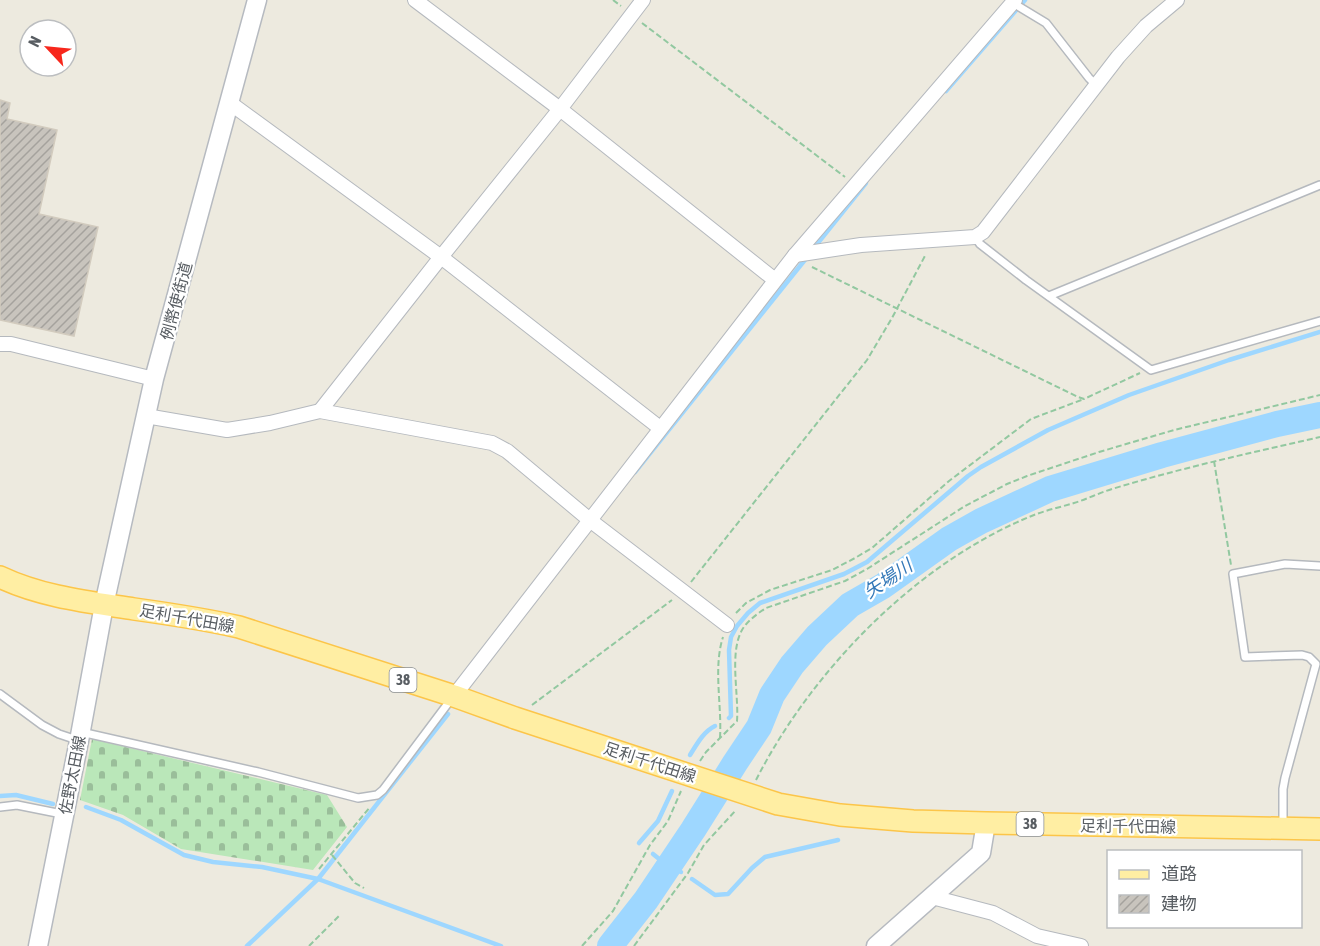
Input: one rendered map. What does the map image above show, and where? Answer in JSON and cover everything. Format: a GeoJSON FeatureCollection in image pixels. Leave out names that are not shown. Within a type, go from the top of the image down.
{"type":"FeatureCollection","features":[{"type":"Feature","properties":{"kind":"main road","name":"例幣使街道"},"geometry":{"type":"LineString","coordinates":[[104,604],[154,379],[257,0]]}},
{"type":"Feature","properties":{"kind":"main road","name":"足利千代田線"},"geometry":{"type":"LineString","coordinates":[[0,577],[53,595],[239,627],[778,804],[840,814],[913,821],[1320,829]]}},
{"type":"Feature","properties":{"kind":"main road","name":"佐野太田線"},"geometry":{"type":"LineString","coordinates":[[38,946],[104,604]]}},
{"type":"Feature","properties":{"kind":"main road"},"geometry":{"type":"LineString","coordinates":[[876,946],[981,853],[986,823]]}},
{"type":"Feature","properties":{"kind":"street"},"geometry":{"type":"LineString","coordinates":[[415,0],[560,109],[775,280]]}},
{"type":"Feature","properties":{"kind":"street"},"geometry":{"type":"LineString","coordinates":[[320,411],[560,109],[643,0]]}},
{"type":"Feature","properties":{"kind":"street"},"geometry":{"type":"LineString","coordinates":[[795,255],[861,245],[975,237],[983,232],[1118,57],[1146,26],[1177,0]]}},
{"type":"Feature","properties":{"kind":"street"},"geometry":{"type":"LineString","coordinates":[[454,696],[795,255],[1012,1]]}},
{"type":"Feature","properties":{"kind":"street"},"geometry":{"type":"LineString","coordinates":[[230,103],[441,257],[660,428]]}},
{"type":"Feature","properties":{"kind":"street"},"geometry":{"type":"LineString","coordinates":[[2,346],[11,344],[154,379]]}},
{"type":"Feature","properties":{"kind":"street"},"geometry":{"type":"LineString","coordinates":[[146,416],[227,430],[320,411],[492,443],[507,451],[591,521],[727,625]]}},
{"type":"Feature","properties":{"kind":"street"},"geometry":{"type":"LineString","coordinates":[[932,897],[993,913],[1037,936],[1080,946]]}},
{"type":"Feature","properties":{"kind":"lane"},"geometry":{"type":"LineString","coordinates":[[1012,1],[1046,23],[1097,86]]}},
{"type":"Feature","properties":{"kind":"lane"},"geometry":{"type":"LineString","coordinates":[[1049,296],[1320,185]]}},
{"type":"Feature","properties":{"kind":"lane"},"geometry":{"type":"LineString","coordinates":[[975,237],[980,244],[1026,280],[1151,370],[1320,321]]}},
{"type":"Feature","properties":{"kind":"lane"},"geometry":{"type":"LineString","coordinates":[[1283,828],[1285,778],[1316,664],[1309,657],[1302,655],[1245,657],[1233,574],[1285,564],[1320,566]]}},
{"type":"Feature","properties":{"kind":"lane"},"geometry":{"type":"LineString","coordinates":[[0,694],[42,725],[59,734],[80,736],[258,772],[358,798],[377,795],[383,790],[454,696]]}},
{"type":"Feature","properties":{"kind":"lane"},"geometry":{"type":"LineString","coordinates":[[0,807],[17,805],[64,815]]}},
{"type":"Feature","properties":{"kind":"path"},"geometry":{"type":"LineString","coordinates":[[614,0],[855,184]]}},
{"type":"Feature","properties":{"kind":"path"},"geometry":{"type":"LineString","coordinates":[[515,718],[683,592],[867,360],[928,250],[930,239]]}},
{"type":"Feature","properties":{"kind":"path"},"geometry":{"type":"LineString","coordinates":[[795,255],[811,266],[897,309],[1084,399]]}},
{"type":"Feature","properties":{"kind":"path"},"geometry":{"type":"LineString","coordinates":[[720,738],[718,666],[722,643],[727,625],[746,603],[770,590],[832,570],[872,548],[949,481],[1030,418],[1084,399],[1151,370]]}},
{"type":"Feature","properties":{"kind":"path"},"geometry":{"type":"LineString","coordinates":[[582,946],[603,924],[621,898],[650,845],[668,821],[675,803],[706,752],[737,721],[735,660],[741,632],[757,613],[845,581],[964,506],[1027,476],[1174,430],[1320,395]]}},
{"type":"Feature","properties":{"kind":"path"},"geometry":{"type":"LineString","coordinates":[[634,946],[683,880],[704,845],[730,818],[782,733],[819,683],[868,628],[921,581],[975,544],[1035,514],[1112,489],[1214,461],[1320,436]]}},
{"type":"Feature","properties":{"kind":"path"},"geometry":{"type":"LineString","coordinates":[[1214,461],[1233,574]]}},
{"type":"Feature","properties":{"kind":"path"},"geometry":{"type":"LineString","coordinates":[[320,869],[375,801],[377,795]]}},
{"type":"Feature","properties":{"kind":"path"},"geometry":{"type":"LineString","coordinates":[[332,855],[355,883],[364,888]]}},
{"type":"Feature","properties":{"kind":"path"},"geometry":{"type":"LineString","coordinates":[[309,946],[339,916]]}},
{"type":"Feature","properties":{"kind":"green space"},"geometry":{"type":"Polygon","coordinates":[[[92,739],[327,795],[347,827],[313,870],[181,849],[123,815],[80,800],[92,739]]]}},
{"type":"Feature","properties":{"kind":"building"},"geometry":{"type":"Polygon","coordinates":[[[0,100],[10,103],[7,119],[57,130],[39,214],[98,227],[74,336],[0,320],[0,100]]]}},
{"type":"Feature","properties":{"kind":"waterway"},"geometry":{"type":"LineString","coordinates":[[946,91],[1025,0]]}},
{"type":"Feature","properties":{"kind":"waterway"},"geometry":{"type":"LineString","coordinates":[[813,249],[866,183]]}},
{"type":"Feature","properties":{"kind":"waterway"},"geometry":{"type":"LineString","coordinates":[[635,472],[808,256]]}},
{"type":"Feature","properties":{"kind":"waterway"},"geometry":{"type":"LineString","coordinates":[[729,718],[731,716],[729,650],[731,637],[748,613],[760,603],[844,574],[867,562],[968,476],[1048,430],[1129,395],[1229,360],[1320,332]]}},
{"type":"Feature","properties":{"kind":"waterway","name":"矢場川"},"geometry":{"type":"LineString","coordinates":[[610,946],[646,900],[693,830],[759,727],[772,695],[792,665],[817,636],[850,605],[883,586],[949,539],[981,521],[1050,489],[1162,455],[1277,424],[1320,415]]}},
{"type":"Feature","properties":{"kind":"waterway"},"geometry":{"type":"LineString","coordinates":[[247,946],[318,879],[448,714]]}},
{"type":"Feature","properties":{"kind":"waterway"},"geometry":{"type":"LineString","coordinates":[[690,755],[704,735],[715,726]]}},
{"type":"Feature","properties":{"kind":"waterway"},"geometry":{"type":"LineString","coordinates":[[639,843],[658,821],[672,791]]}},
{"type":"Feature","properties":{"kind":"waterway"},"geometry":{"type":"LineString","coordinates":[[0,796],[16,795],[53,804]]}},
{"type":"Feature","properties":{"kind":"waterway"},"geometry":{"type":"LineString","coordinates":[[86,807],[121,820],[184,855],[213,862],[262,867],[318,879],[501,946]]}},
{"type":"Feature","properties":{"kind":"waterway"},"geometry":{"type":"LineString","coordinates":[[692,879],[715,895],[728,894],[765,857],[838,840]]}},
{"type":"Feature","properties":{"kind":"waterway","name":"矢場川"},"geometry":{"type":"LineString","coordinates":[[653,854],[668,866],[681,872]]}}]}
